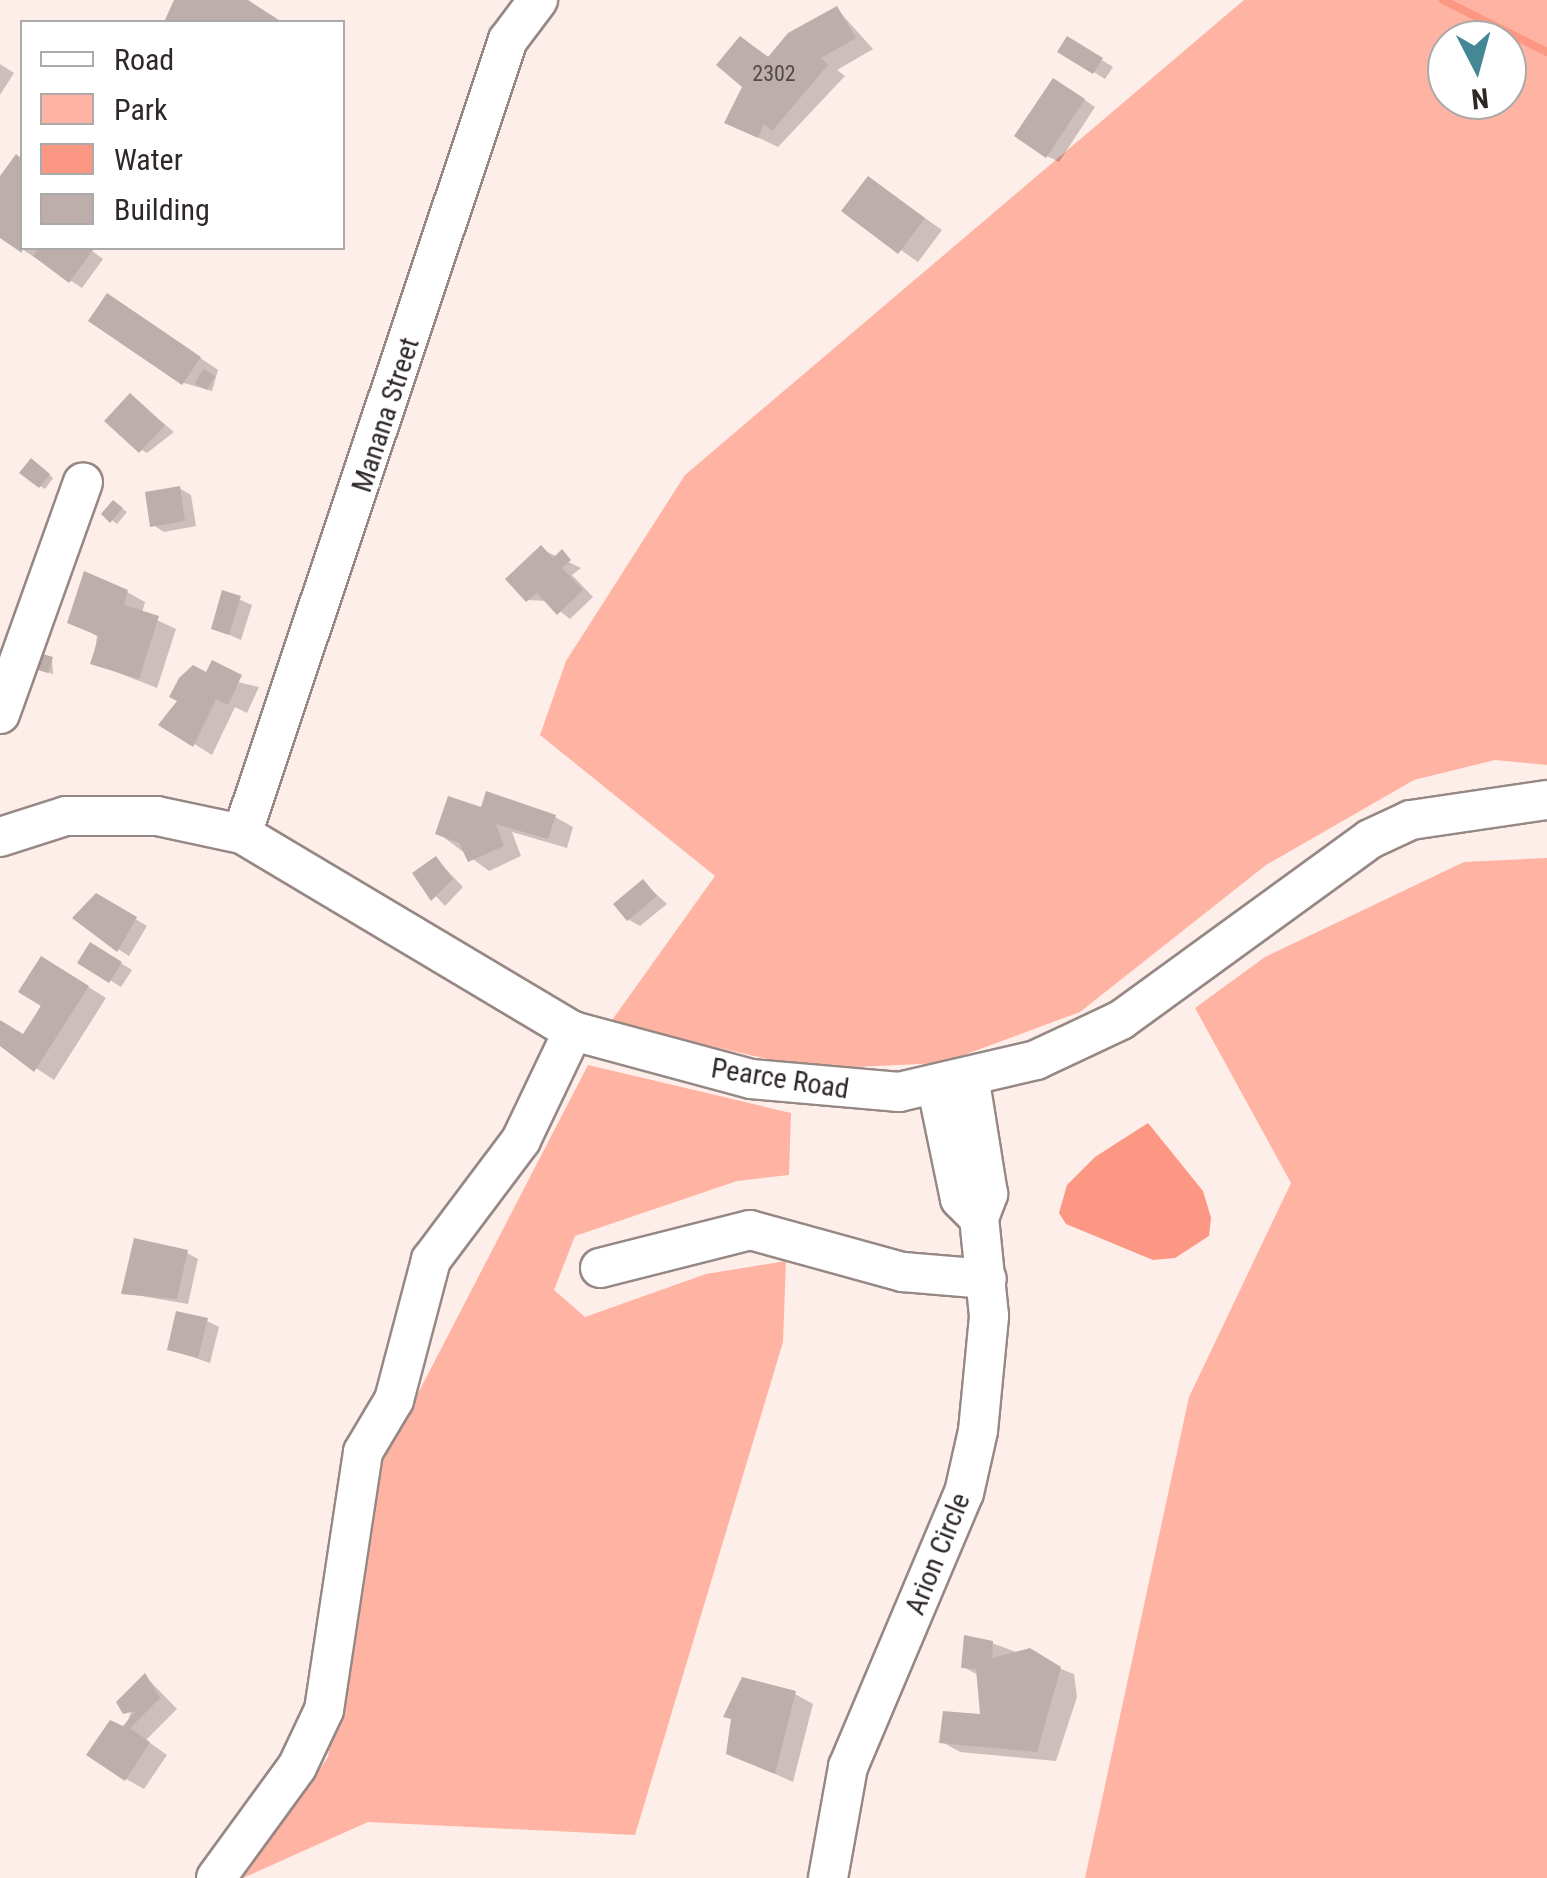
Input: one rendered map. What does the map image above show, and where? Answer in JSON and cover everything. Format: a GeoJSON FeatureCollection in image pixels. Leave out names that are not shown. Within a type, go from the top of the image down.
{"type":"FeatureCollection","features":[{"type":"Feature","properties":{"kind":"street","name":"Manana Street"},"geometry":{"type":"LineString","coordinates":[[242,834],[508,40],[538,0]]}},
{"type":"Feature","properties":{"kind":"street"},"geometry":{"type":"LineString","coordinates":[[0,714],[83,482]]}},
{"type":"Feature","properties":{"kind":"street","name":"Pearce Road"},"geometry":{"type":"LineString","coordinates":[[0,838],[66,816],[157,816],[242,834],[573,1031],[806,1089],[954,1084],[1121,1020],[1384,833],[1476,804],[1547,800]]}},
{"type":"Feature","properties":{"kind":"street"},"geometry":{"type":"LineString","coordinates":[[216,1878],[297,1767],[324,1710],[363,1452],[394,1400],[431,1260],[445,1230],[501,1172],[573,1031]]}},
{"type":"Feature","properties":{"kind":"street","name":"Arion Circle"},"geometry":{"type":"LineString","coordinates":[[828,1878],[848,1767],[964,1493],[986,1381],[987,1279],[979,1218],[960,1199],[969,1169],[954,1084]]}},
{"type":"Feature","properties":{"kind":"street"},"geometry":{"type":"LineString","coordinates":[[600,1268],[750,1230],[903,1272],[987,1279]]}},
{"type":"Feature","properties":{"kind":"green space"},"geometry":{"type":"Polygon","coordinates":[[[1244,0],[1547,0],[1547,765],[1495,760],[1414,780],[1266,865],[1080,1012],[942,1063],[811,1069],[610,1023],[715,876],[540,735],[566,661],[685,475],[1244,0]]]}},
{"type":"Feature","properties":{"kind":"green space"},"geometry":{"type":"Polygon","coordinates":[[[1547,858],[1547,1878],[1085,1878],[1189,1397],[1291,1183],[1195,1008],[1265,957],[1464,862],[1547,858]]]}},
{"type":"Feature","properties":{"kind":"green space"},"geometry":{"type":"Polygon","coordinates":[[[588,1065],[791,1113],[789,1175],[737,1181],[575,1236],[554,1290],[585,1317],[706,1274],[786,1261],[783,1342],[635,1835],[368,1822],[243,1878],[328,1757],[369,1488],[588,1065]]]}},
{"type":"Feature","properties":{"kind":"water"},"geometry":{"type":"Polygon","coordinates":[[[1148,1123],[1203,1191],[1211,1218],[1209,1236],[1175,1258],[1153,1260],[1066,1224],[1059,1213],[1067,1185],[1095,1157],[1148,1123]]]}},
{"type":"Feature","properties":{"kind":"building"},"geometry":{"type":"Polygon","coordinates":[[[174,0],[248,0],[279,20],[165,20],[174,0]]]}},
{"type":"Feature","properties":{"kind":"building"},"geometry":{"type":"Polygon","coordinates":[[[837,6],[856,38],[821,58],[828,65],[772,131],[764,124],[758,138],[724,123],[742,87],[716,65],[740,36],[768,57],[788,33],[837,6]]]}},
{"type":"Feature","properties":{"kind":"building"},"geometry":{"type":"Polygon","coordinates":[[[1067,36],[1103,58],[1093,74],[1057,52],[1067,36]]]}},
{"type":"Feature","properties":{"kind":"building"},"geometry":{"type":"Polygon","coordinates":[[[1053,78],[1085,99],[1046,158],[1014,136],[1053,78]]]}},
{"type":"Feature","properties":{"kind":"building"},"geometry":{"type":"Polygon","coordinates":[[[16,154],[20,157],[22,253],[0,238],[0,176],[16,154]]]}},
{"type":"Feature","properties":{"kind":"building"},"geometry":{"type":"Polygon","coordinates":[[[868,176],[925,218],[898,254],[841,211],[868,176]]]}},
{"type":"Feature","properties":{"kind":"building"},"geometry":{"type":"Polygon","coordinates":[[[38,250],[93,250],[69,283],[33,256],[38,250]]]}},
{"type":"Feature","properties":{"kind":"building"},"geometry":{"type":"Polygon","coordinates":[[[107,293],[201,357],[182,385],[88,321],[107,293]]]}},
{"type":"Feature","properties":{"kind":"building"},"geometry":{"type":"Polygon","coordinates":[[[203,369],[215,376],[207,390],[195,384],[203,369]]]}},
{"type":"Feature","properties":{"kind":"building"},"geometry":{"type":"Polygon","coordinates":[[[130,393],[165,425],[139,453],[104,421],[130,393]]]}},
{"type":"Feature","properties":{"kind":"building"},"geometry":{"type":"Polygon","coordinates":[[[31,458],[50,474],[39,488],[19,473],[31,458]]]}},
{"type":"Feature","properties":{"kind":"building"},"geometry":{"type":"Polygon","coordinates":[[[180,486],[185,521],[150,527],[145,492],[180,486]]]}},
{"type":"Feature","properties":{"kind":"building"},"geometry":{"type":"Polygon","coordinates":[[[113,500],[123,508],[110,523],[101,514],[113,500]]]}},
{"type":"Feature","properties":{"kind":"building"},"geometry":{"type":"Polygon","coordinates":[[[541,545],[553,558],[562,549],[571,560],[562,568],[583,590],[557,615],[537,593],[526,602],[505,579],[541,545]]]}},
{"type":"Feature","properties":{"kind":"building"},"geometry":{"type":"Polygon","coordinates":[[[84,571],[128,590],[124,605],[159,616],[139,679],[90,664],[99,636],[67,623],[84,571]]]}},
{"type":"Feature","properties":{"kind":"building"},"geometry":{"type":"Polygon","coordinates":[[[222,590],[241,596],[229,635],[211,629],[222,590]]]}},
{"type":"Feature","properties":{"kind":"building"},"geometry":{"type":"Polygon","coordinates":[[[36,652],[53,657],[48,673],[32,668],[36,652]]]}},
{"type":"Feature","properties":{"kind":"building"},"geometry":{"type":"Polygon","coordinates":[[[212,660],[242,675],[228,705],[216,699],[193,747],[158,725],[177,701],[169,697],[179,678],[193,665],[206,672],[212,660]]]}},
{"type":"Feature","properties":{"kind":"building"},"geometry":{"type":"Polygon","coordinates":[[[486,791],[556,815],[548,839],[496,824],[504,846],[468,862],[459,843],[435,834],[448,796],[481,807],[486,791]]]}},
{"type":"Feature","properties":{"kind":"building"},"geometry":{"type":"Polygon","coordinates":[[[436,856],[453,879],[431,901],[412,873],[436,856]]]}},
{"type":"Feature","properties":{"kind":"building"},"geometry":{"type":"Polygon","coordinates":[[[643,879],[657,896],[627,921],[613,904],[643,879]]]}},
{"type":"Feature","properties":{"kind":"building"},"geometry":{"type":"Polygon","coordinates":[[[96,893],[137,917],[117,952],[72,918],[96,893]]]}},
{"type":"Feature","properties":{"kind":"building"},"geometry":{"type":"Polygon","coordinates":[[[90,942],[122,962],[109,983],[77,963],[90,942]]]}},
{"type":"Feature","properties":{"kind":"building"},"geometry":{"type":"Polygon","coordinates":[[[41,956],[89,986],[34,1072],[0,1046],[0,1020],[23,1034],[41,1006],[18,992],[41,956]]]}},
{"type":"Feature","properties":{"kind":"building"},"geometry":{"type":"Polygon","coordinates":[[[134,1238],[188,1250],[177,1299],[121,1294],[134,1238]]]}},
{"type":"Feature","properties":{"kind":"building"},"geometry":{"type":"Polygon","coordinates":[[[176,1311],[208,1318],[198,1358],[167,1350],[176,1311]]]}},
{"type":"Feature","properties":{"kind":"building"},"geometry":{"type":"Polygon","coordinates":[[[964,1635],[993,1641],[992,1658],[1030,1648],[1061,1667],[1037,1752],[939,1743],[943,1711],[980,1714],[976,1669],[961,1668],[964,1635]]]}},
{"type":"Feature","properties":{"kind":"building"},"geometry":{"type":"Polygon","coordinates":[[[145,1673],[160,1698],[130,1728],[150,1742],[125,1781],[86,1755],[110,1720],[123,1726],[136,1711],[123,1714],[116,1702],[145,1673]]]}},
{"type":"Feature","properties":{"kind":"building"},"geometry":{"type":"Polygon","coordinates":[[[742,1677],[796,1691],[775,1774],[726,1754],[731,1719],[723,1717],[742,1677]]]}},
{"type":"Feature","properties":{"kind":"waterway"},"geometry":{"type":"LineString","coordinates":[[1443,0],[1547,52]]}}]}
